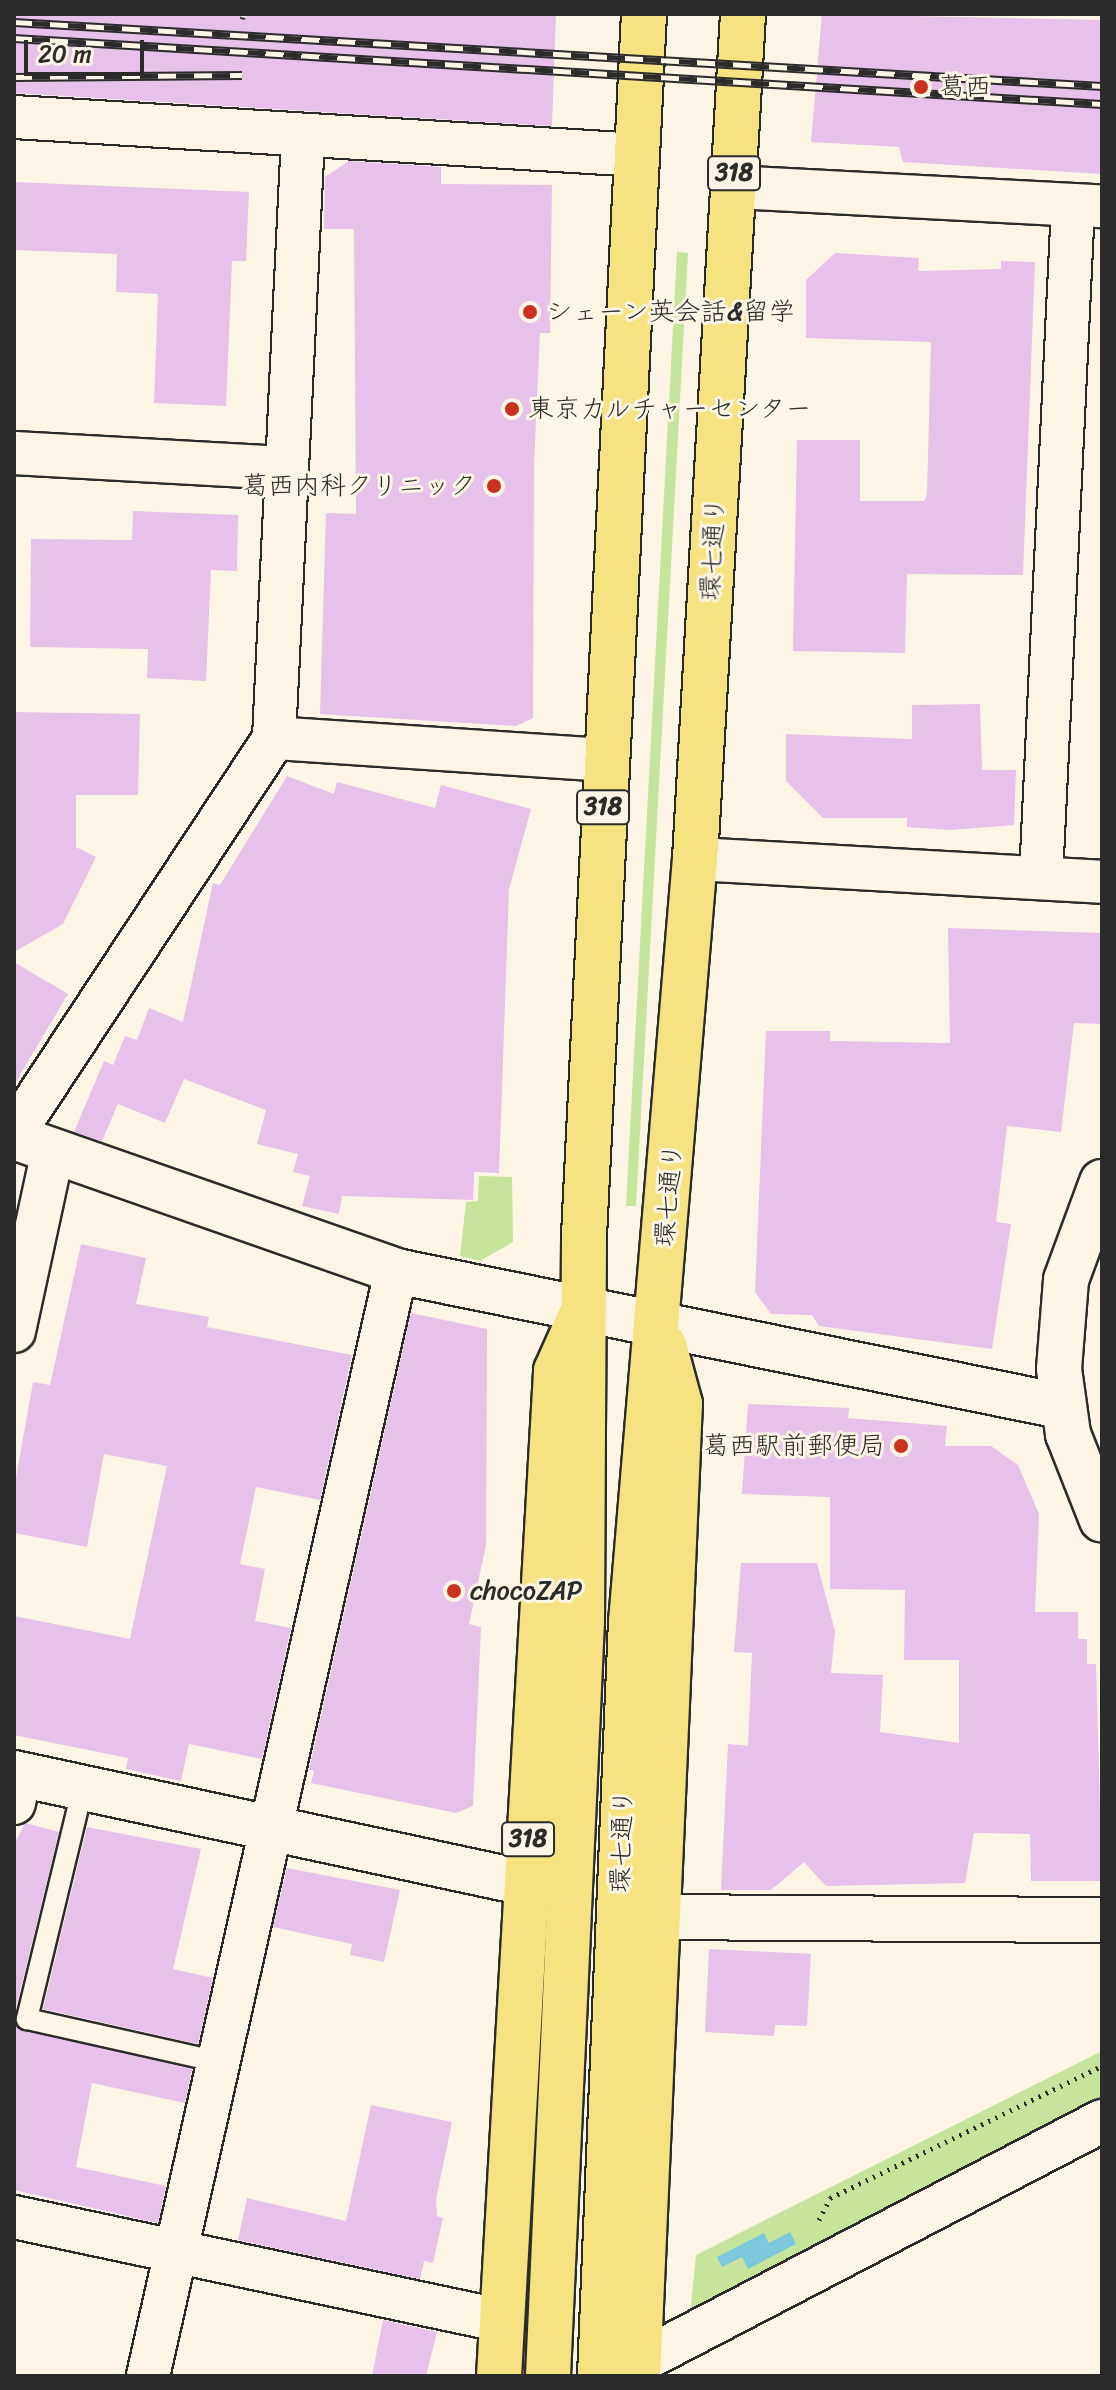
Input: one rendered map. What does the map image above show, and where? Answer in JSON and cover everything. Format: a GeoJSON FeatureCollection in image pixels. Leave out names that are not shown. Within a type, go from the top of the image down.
{"type":"FeatureCollection","features":[{"type":"Feature","properties":{"kind":"main road","name":"環七通り"},"geometry":{"type":"LineString","coordinates":[[548,2376],[582,1621],[584,1308],[605,760],[644,14]]}},
{"type":"Feature","properties":{"kind":"main road","name":"環七通り"},"geometry":{"type":"LineString","coordinates":[[626,2371],[631,1622],[695,859],[743,14]]}},
{"type":"Feature","properties":{"kind":"main road","name":"318"},"geometry":{"type":"LineString","coordinates":[[499,2376],[556,1371],[584,1308]]}},
{"type":"Feature","properties":{"kind":"main road"},"geometry":{"type":"LineString","coordinates":[[626,2371],[657,1917],[680,1404],[658,1325]]}},
{"type":"Feature","properties":{"kind":"street"},"geometry":{"type":"LineString","coordinates":[[14,117],[638,155]]}},
{"type":"Feature","properties":{"kind":"street"},"geometry":{"type":"LineString","coordinates":[[14,1331],[27,1140],[274,738],[303,137]]}},
{"type":"Feature","properties":{"kind":"street"},"geometry":{"type":"LineString","coordinates":[[733,187],[1088,206],[1041,877]]}},
{"type":"Feature","properties":{"kind":"street"},"geometry":{"type":"LineString","coordinates":[[14,453],[285,468]]}},
{"type":"Feature","properties":{"kind":"street"},"geometry":{"type":"LineString","coordinates":[[274,738],[605,760]]}},
{"type":"Feature","properties":{"kind":"street"},"geometry":{"type":"LineString","coordinates":[[695,859],[1102,882]]}},
{"type":"Feature","properties":{"kind":"street"},"geometry":{"type":"LineString","coordinates":[[27,1140],[396,1271],[1060,1406]]}},
{"type":"Feature","properties":{"kind":"street"},"geometry":{"type":"LineString","coordinates":[[1102,1182],[1094,1225],[1066,1280],[1060,1406],[1102,1520]]}},
{"type":"Feature","properties":{"kind":"street"},"geometry":{"type":"LineString","coordinates":[[148,2376],[396,1271]]}},
{"type":"Feature","properties":{"kind":"street"},"geometry":{"type":"LineString","coordinates":[[16,1783],[83,1787],[526,1883]]}},
{"type":"Feature","properties":{"kind":"street"},"geometry":{"type":"LineString","coordinates":[[657,1917],[1102,1920]]}},
{"type":"Feature","properties":{"kind":"street"},"geometry":{"type":"LineString","coordinates":[[626,2371],[1102,2121]]}},
{"type":"Feature","properties":{"kind":"street"},"geometry":{"type":"LineString","coordinates":[[14,2217],[502,2321]]}},
{"type":"Feature","properties":{"kind":"lane"},"geometry":{"type":"LineString","coordinates":[[83,1787],[27,2019],[219,2062]]}},
{"type":"Feature","properties":{"kind":"green space"},"geometry":{"type":"Polygon","coordinates":[[[677,252],[688,253],[636,1206],[626,1206],[677,252]]]}},
{"type":"Feature","properties":{"kind":"green space"},"geometry":{"type":"Polygon","coordinates":[[[479,1176],[512,1177],[513,1242],[480,1261],[460,1256],[466,1202],[478,1201],[479,1176]]]}},
{"type":"Feature","properties":{"kind":"green space"},"geometry":{"type":"Polygon","coordinates":[[[1102,2051],[1102,2112],[689,2325],[696,2255],[1102,2051]]]}},
{"type":"Feature","properties":{"kind":"water"},"geometry":{"type":"Polygon","coordinates":[[[790,2232],[796,2244],[748,2269],[742,2257],[722,2267],[717,2257],[764,2233],[769,2243],[790,2232]]]}},
{"type":"Feature","properties":{"kind":"building"},"geometry":{"type":"Polygon","coordinates":[[[14,14],[556,14],[552,126],[14,93],[14,14]]]}},
{"type":"Feature","properties":{"kind":"building"},"geometry":{"type":"Polygon","coordinates":[[[822,14],[1102,20],[1102,174],[903,162],[899,147],[811,142],[822,14]]]}},
{"type":"Feature","properties":{"kind":"building"},"geometry":{"type":"Polygon","coordinates":[[[349,161],[441,167],[441,184],[552,185],[550,333],[540,333],[534,464],[533,718],[516,726],[320,714],[326,513],[356,514],[354,229],[324,229],[325,177],[349,161]]]}},
{"type":"Feature","properties":{"kind":"building"},"geometry":{"type":"Polygon","coordinates":[[[14,182],[249,192],[246,261],[232,261],[226,406],[154,403],[158,294],[116,292],[117,254],[14,250],[14,182]]]}},
{"type":"Feature","properties":{"kind":"building"},"geometry":{"type":"Polygon","coordinates":[[[835,253],[919,258],[918,271],[1001,269],[1001,261],[1035,262],[1023,575],[907,574],[905,653],[793,651],[797,440],[860,440],[860,501],[924,501],[927,494],[931,342],[806,338],[806,280],[835,253]]]}},
{"type":"Feature","properties":{"kind":"building"},"geometry":{"type":"Polygon","coordinates":[[[133,511],[238,515],[237,571],[211,570],[206,681],[147,678],[148,649],[30,647],[31,539],[132,540],[133,511]]]}},
{"type":"Feature","properties":{"kind":"building"},"geometry":{"type":"Polygon","coordinates":[[[980,704],[982,770],[1016,770],[1014,825],[951,830],[907,827],[907,818],[823,818],[786,781],[786,734],[912,739],[912,705],[980,704]]]}},
{"type":"Feature","properties":{"kind":"building"},"geometry":{"type":"Polygon","coordinates":[[[14,712],[140,714],[138,795],[76,795],[76,847],[96,857],[63,924],[14,952],[14,712]]]}},
{"type":"Feature","properties":{"kind":"building"},"geometry":{"type":"Polygon","coordinates":[[[287,776],[334,794],[337,782],[435,808],[441,785],[531,809],[509,889],[499,1173],[474,1172],[473,1200],[342,1196],[339,1214],[302,1206],[310,1176],[293,1172],[298,1154],[257,1144],[266,1110],[184,1079],[165,1123],[118,1104],[102,1141],[74,1132],[104,1061],[113,1065],[125,1036],[137,1040],[149,1008],[183,1022],[213,883],[220,885],[287,776]]]}},
{"type":"Feature","properties":{"kind":"building"},"geometry":{"type":"Polygon","coordinates":[[[948,928],[1102,933],[1102,1024],[1074,1023],[1061,1132],[1007,1126],[996,1222],[1011,1224],[992,1349],[819,1326],[812,1315],[771,1314],[755,1292],[766,1031],[830,1031],[830,1041],[950,1043],[948,928]]]}},
{"type":"Feature","properties":{"kind":"building"},"geometry":{"type":"Polygon","coordinates":[[[14,962],[68,994],[14,1085],[14,962]]]}},
{"type":"Feature","properties":{"kind":"building"},"geometry":{"type":"Polygon","coordinates":[[[81,1244],[146,1258],[136,1304],[209,1317],[207,1327],[352,1355],[320,1500],[256,1487],[240,1564],[265,1569],[255,1621],[291,1628],[262,1759],[189,1744],[181,1781],[126,1769],[128,1758],[14,1735],[14,1616],[130,1639],[167,1466],[104,1454],[87,1547],[14,1533],[14,1489],[33,1382],[50,1385],[81,1244]]]}},
{"type":"Feature","properties":{"kind":"building"},"geometry":{"type":"Polygon","coordinates":[[[411,1313],[487,1329],[486,1545],[469,1624],[481,1627],[473,1806],[456,1813],[311,1783],[314,1771],[309,1770],[411,1313]]]}},
{"type":"Feature","properties":{"kind":"building"},"geometry":{"type":"Polygon","coordinates":[[[748,1404],[849,1408],[848,1418],[947,1426],[945,1446],[991,1446],[1018,1465],[1039,1514],[1035,1612],[1078,1612],[1078,1639],[1087,1639],[1087,1664],[1096,1664],[1102,1881],[1031,1881],[1030,1834],[974,1833],[965,1883],[826,1886],[804,1862],[771,1890],[721,1890],[728,1744],[748,1746],[752,1653],[734,1652],[741,1563],[817,1563],[835,1631],[831,1673],[883,1675],[880,1732],[959,1743],[959,1660],[904,1660],[905,1590],[830,1589],[830,1497],[742,1494],[748,1404]]]}},
{"type":"Feature","properties":{"kind":"building"},"geometry":{"type":"Polygon","coordinates":[[[25,1823],[59,1832],[14,2016],[14,1845],[25,1823]]]}},
{"type":"Feature","properties":{"kind":"building"},"geometry":{"type":"Polygon","coordinates":[[[87,1827],[201,1849],[173,1969],[213,1978],[198,2044],[43,2009],[87,1827]]]}},
{"type":"Feature","properties":{"kind":"building"},"geometry":{"type":"Polygon","coordinates":[[[287,1868],[400,1890],[384,1962],[350,1955],[352,1944],[273,1927],[287,1868]]]}},
{"type":"Feature","properties":{"kind":"building"},"geometry":{"type":"Polygon","coordinates":[[[709,1949],[811,1954],[807,2026],[775,2025],[774,2036],[705,2032],[709,1949]]]}},
{"type":"Feature","properties":{"kind":"building"},"geometry":{"type":"Polygon","coordinates":[[[14,2016],[18,2028],[192,2069],[185,2103],[92,2083],[76,2167],[166,2186],[158,2223],[14,2190],[14,2016]]]}},
{"type":"Feature","properties":{"kind":"building"},"geometry":{"type":"Polygon","coordinates":[[[371,2105],[452,2122],[436,2199],[437,2216],[443,2218],[433,2263],[424,2261],[420,2279],[238,2240],[247,2198],[346,2221],[371,2105]]]}},
{"type":"Feature","properties":{"kind":"building"},"geometry":{"type":"Polygon","coordinates":[[[383,2320],[437,2332],[426,2376],[372,2376],[383,2320]]]}},
{"type":"Feature","properties":{"kind":"railway"},"geometry":{"type":"LineString","coordinates":[[241,14],[246,15]]}},
{"type":"Feature","properties":{"kind":"railway"},"geometry":{"type":"LineString","coordinates":[[14,22],[1102,86]]}},
{"type":"Feature","properties":{"kind":"railway"},"geometry":{"type":"LineString","coordinates":[[14,38],[1102,104]]}},
{"type":"Feature","properties":{"kind":"railway"},"geometry":{"type":"LineString","coordinates":[[14,77],[242,75]]}},
{"type":"Feature","properties":{"kind":"place","name":"葛西"},"geometry":{"type":"Point","coordinates":[921,87]}},
{"type":"Feature","properties":{"kind":"place","name":"シェーン英会話&留学"},"geometry":{"type":"Point","coordinates":[530,312]}},
{"type":"Feature","properties":{"kind":"place","name":"東京カルチャーセンター"},"geometry":{"type":"Point","coordinates":[512,409]}},
{"type":"Feature","properties":{"kind":"place","name":"葛西内科クリニック"},"geometry":{"type":"Point","coordinates":[494,486]}},
{"type":"Feature","properties":{"kind":"place","name":"葛西駅前郵便局"},"geometry":{"type":"Point","coordinates":[901,1446]}},
{"type":"Feature","properties":{"kind":"place","name":"chocoZAP"},"geometry":{"type":"Point","coordinates":[454,1591]}}]}
